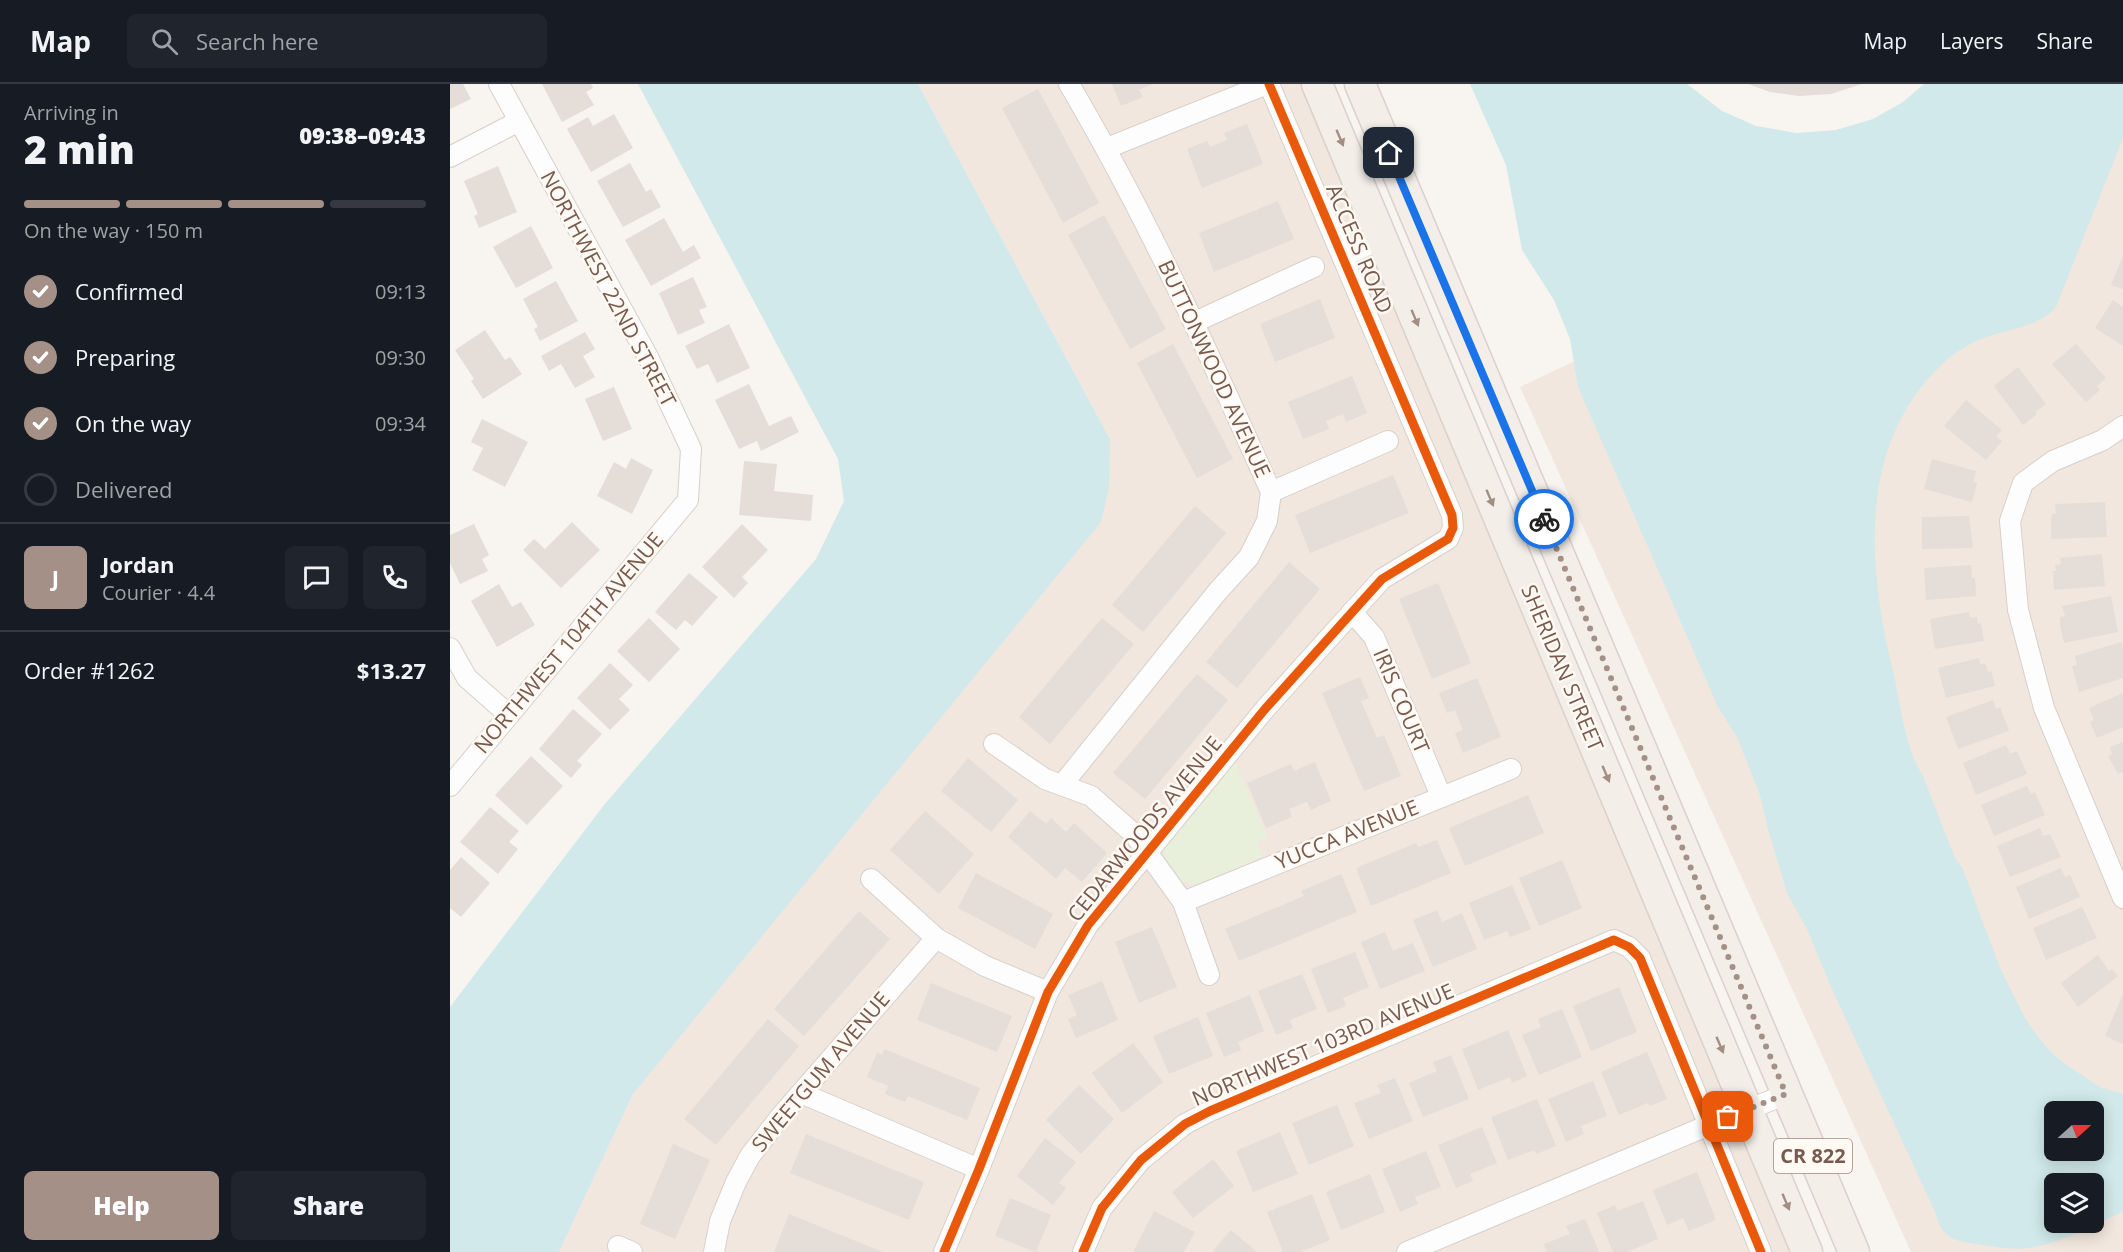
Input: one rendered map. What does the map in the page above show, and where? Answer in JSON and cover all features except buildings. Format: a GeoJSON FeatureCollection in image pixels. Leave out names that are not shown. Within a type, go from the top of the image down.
{"type":"FeatureCollection","features":[{"type":"Feature","properties":{"kind":"main road","name":"SHERIDAN STREET"},"geometry":{"type":"LineString","coordinates":[[1317,84],[1807,1252]]}},
{"type":"Feature","properties":{"kind":"main road","name":"SHERIDAN STREET"},"geometry":{"type":"LineString","coordinates":[[1360,84],[1854,1252]]}},
{"type":"Feature","properties":{"kind":"street","name":"NORTHWEST 22ND STREET"},"geometry":{"type":"LineString","coordinates":[[499,84],[648,357],[691,449],[688,500]]}},
{"type":"Feature","properties":{"kind":"street","name":"BUTTONWOOD AVENUE"},"geometry":{"type":"LineString","coordinates":[[1062,785],[1218,591],[1249,556],[1268,521],[1271,492],[1195,322],[1107,148],[1069,84]]}},
{"type":"Feature","properties":{"kind":"street"},"geometry":{"type":"LineString","coordinates":[[1107,148],[1268,84]]}},
{"type":"Feature","properties":{"kind":"street","name":"ACCESS ROAD"},"geometry":{"type":"LineString","coordinates":[[1268,84],[1452,515],[1453,528]]}},
{"type":"Feature","properties":{"kind":"street"},"geometry":{"type":"LineString","coordinates":[[450,157],[519,121]]}},
{"type":"Feature","properties":{"kind":"street"},"geometry":{"type":"LineString","coordinates":[[1343,256],[1382,239]]}},
{"type":"Feature","properties":{"kind":"street"},"geometry":{"type":"LineString","coordinates":[[1195,322],[1314,267]]}},
{"type":"Feature","properties":{"kind":"street"},"geometry":{"type":"LineString","coordinates":[[2123,426],[2103,440],[2053,461],[2023,483],[2010,521],[2018,610],[2044,708],[2123,898]]}},
{"type":"Feature","properties":{"kind":"street"},"geometry":{"type":"LineString","coordinates":[[1271,492],[1388,441]]}},
{"type":"Feature","properties":{"kind":"street","name":"NORTHWEST 104TH AVENUE"},"geometry":{"type":"LineString","coordinates":[[450,786],[688,500]]}},
{"type":"Feature","properties":{"kind":"street","name":"CEDARWOODS AVENUE"},"geometry":{"type":"LineString","coordinates":[[944,1252],[1048,992],[1089,925],[1265,709],[1382,579],[1448,539],[1453,528]]}},
{"type":"Feature","properties":{"kind":"street","name":"IRIS COURT"},"geometry":{"type":"LineString","coordinates":[[1352,612],[1374,638],[1441,796]]}},
{"type":"Feature","properties":{"kind":"street"},"geometry":{"type":"LineString","coordinates":[[450,648],[467,678],[509,715]]}},
{"type":"Feature","properties":{"kind":"street"},"geometry":{"type":"LineString","coordinates":[[994,744],[1045,779],[1091,796],[1134,834],[1183,902],[1209,975]]}},
{"type":"Feature","properties":{"kind":"street","name":"YUCCA AVENUE"},"geometry":{"type":"LineString","coordinates":[[1183,902],[1511,769]]}},
{"type":"Feature","properties":{"kind":"street"},"geometry":{"type":"LineString","coordinates":[[870,879],[936,938],[985,966],[1048,992]]}},
{"type":"Feature","properties":{"kind":"street","name":"SWEETGUM AVENUE"},"geometry":{"type":"LineString","coordinates":[[714,1252],[720,1221],[736,1182],[765,1135],[936,938]]}},
{"type":"Feature","properties":{"kind":"street","name":"NORTHWEST 103RD AVENUE"},"geometry":{"type":"LineString","coordinates":[[1083,1252],[1102,1208],[1141,1160],[1185,1124],[1210,1111],[1614,940],[1629,947],[1640,958],[1709,1125]]}},
{"type":"Feature","properties":{"kind":"street"},"geometry":{"type":"LineString","coordinates":[[801,1093],[979,1169]]}},
{"type":"Feature","properties":{"kind":"street"},"geometry":{"type":"LineString","coordinates":[[1407,1252],[1786,1094]]}},
{"type":"Feature","properties":{"kind":"street"},"geometry":{"type":"LineString","coordinates":[[1709,1125],[1761,1252]]}},
{"type":"Feature","properties":{"kind":"shaded area"},"geometry":{"type":"Polygon","coordinates":[[[918,84],[1317,84],[1807,1252],[559,1252],[633,1094],[712,995],[1110,439],[918,84]]]}},
{"type":"Feature","properties":{"kind":"shaded area"},"geometry":{"type":"Polygon","coordinates":[[[2123,84],[2123,1252],[1911,1252],[1520,387],[1889,213],[2123,84]]]}},
{"type":"Feature","properties":{"kind":"green space"},"geometry":{"type":"Polygon","coordinates":[[[1235,762],[1268,838],[1257,843],[1263,856],[1199,884],[1184,882],[1169,868],[1165,846],[1235,762]]]}},
{"type":"Feature","properties":{"kind":"water"},"geometry":{"type":"Polygon","coordinates":[[[638,84],[918,84],[1110,439],[1109,488],[1101,522],[633,1094],[559,1252],[450,1252],[450,1007],[604,805],[816,559],[844,501],[838,459],[638,84]]]}},
{"type":"Feature","properties":{"kind":"water"},"geometry":{"type":"Polygon","coordinates":[[[1470,84],[1687,84],[1722,111],[1756,126],[1797,133],[1836,130],[1873,119],[1903,102],[1924,84],[2123,84],[2123,138],[2056,307],[2049,314],[2032,323],[1986,337],[1963,348],[1943,363],[1915,395],[1896,430],[1883,467],[1876,506],[1875,546],[1877,587],[1884,627],[1911,751],[1955,858],[1962,867],[2001,970],[2025,1018],[2050,1051],[2100,1087],[2123,1094],[2123,1212],[2104,1220],[2104,1173],[2044,1173],[2044,1233],[2075,1233],[2039,1246],[2007,1248],[1961,1242],[1945,1233],[1941,1228],[1831,987],[1807,929],[1787,893],[1760,795],[1737,737],[1718,707],[1578,387],[1570,339],[1554,300],[1522,250],[1506,165],[1470,84]]]}},
{"type":"Feature","properties":{"kind":"cycle path"},"geometry":{"type":"LineString","coordinates":[[944,1252],[1048,992],[1088,925],[1265,709],[1382,579],[1448,539],[1453,528],[1452,515],[1269,84]]}},
{"type":"Feature","properties":{"kind":"cycle path"},"geometry":{"type":"LineString","coordinates":[[1083,1252],[1102,1208],[1141,1160],[1185,1124],[1210,1111],[1614,940],[1629,947],[1640,958],[1761,1252]]}},
{"type":"Feature","properties":{"kind":"way so far"},"geometry":{"type":"LineString","coordinates":[[1544,519],[1786,1094],[1728,1117]]}},
{"type":"Feature","properties":{"kind":"route"},"geometry":{"type":"LineString","coordinates":[[1389,153],[1544,519]]}}]}
